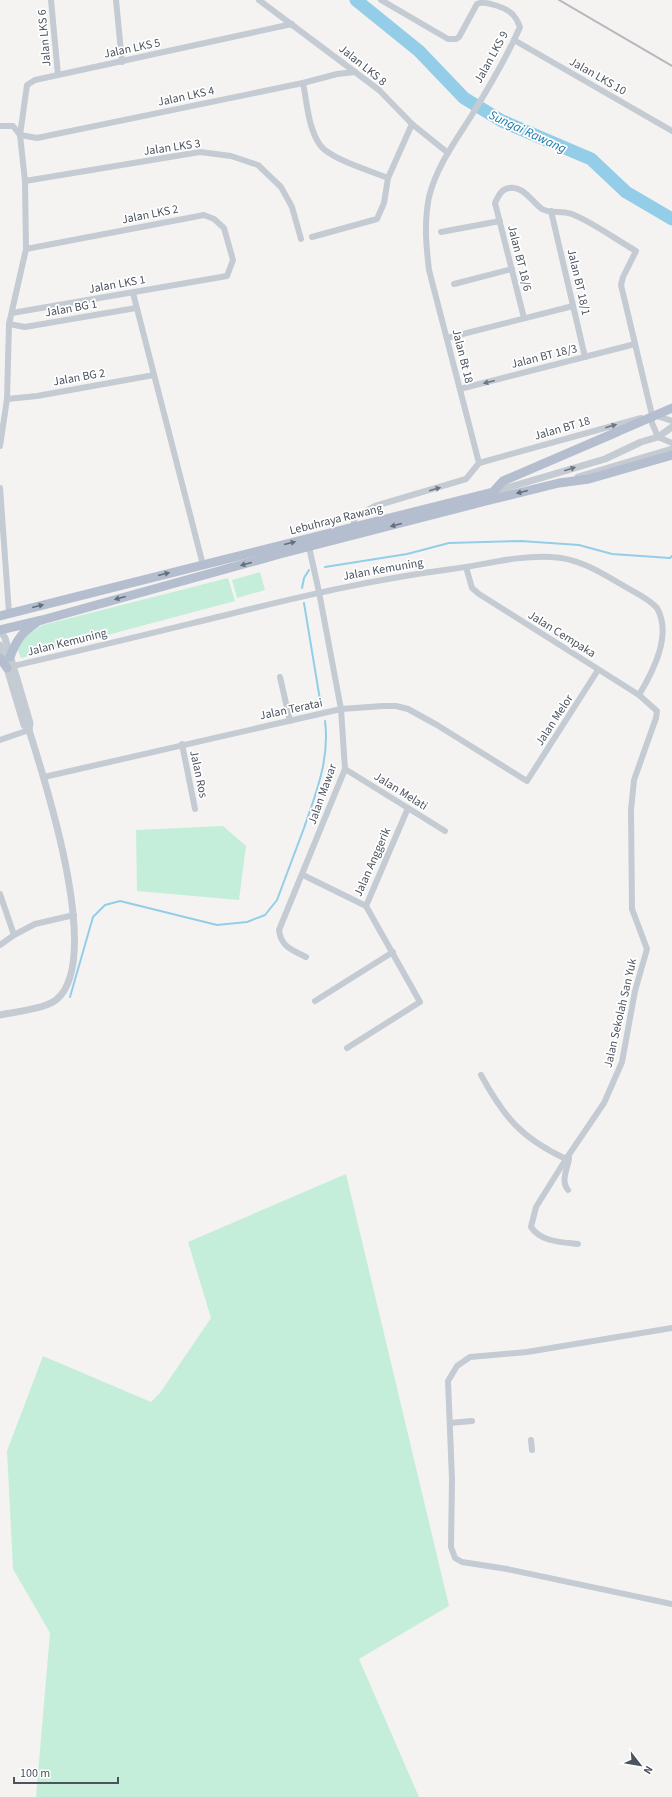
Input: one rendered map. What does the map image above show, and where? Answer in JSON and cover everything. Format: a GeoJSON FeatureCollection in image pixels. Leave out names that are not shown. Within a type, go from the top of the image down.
{"type":"FeatureCollection","features":[{"type":"Feature","properties":{"kind":"main road"},"geometry":{"type":"LineString","coordinates":[[493,492],[503,481],[672,408]]}},
{"type":"Feature","properties":{"kind":"main road"},"geometry":{"type":"LineString","coordinates":[[559,483],[589,480],[672,455]]}},
{"type":"Feature","properties":{"kind":"main road","name":"Lebuhraya Rawang"},"geometry":{"type":"LineString","coordinates":[[0,630],[42,620],[309,547],[559,483]]}},
{"type":"Feature","properties":{"kind":"main road","name":"Lebuhraya Rawang"},"geometry":{"type":"LineString","coordinates":[[5,614],[493,492]]}},
{"type":"Feature","properties":{"kind":"main road"},"geometry":{"type":"LineString","coordinates":[[0,630],[21,610]]}},
{"type":"Feature","properties":{"kind":"main road"},"geometry":{"type":"LineString","coordinates":[[10,657],[15,642],[20,635],[42,620]]}},
{"type":"Feature","properties":{"kind":"main road"},"geometry":{"type":"LineString","coordinates":[[0,658],[10,667]]}},
{"type":"Feature","properties":{"kind":"street","name":"Jalan LKS 6"},"geometry":{"type":"LineString","coordinates":[[51,0],[58,75]]}},
{"type":"Feature","properties":{"kind":"street"},"geometry":{"type":"LineString","coordinates":[[117,0],[122,62]]}},
{"type":"Feature","properties":{"kind":"street","name":"Jalan LKS 8"},"geometry":{"type":"LineString","coordinates":[[259,0],[356,72],[378,90],[412,124],[448,153]]}},
{"type":"Feature","properties":{"kind":"street"},"geometry":{"type":"LineString","coordinates":[[381,0],[448,39],[456,39],[459,37],[477,4],[481,1],[487,1]]}},
{"type":"Feature","properties":{"kind":"street","name":"Jalan LKS 9"},"geometry":{"type":"LineString","coordinates":[[471,116],[520,27],[514,15],[487,1]]}},
{"type":"Feature","properties":{"kind":"street","name":"Jalan LKS 5"},"geometry":{"type":"LineString","coordinates":[[20,135],[27,85],[35,80],[292,24]]}},
{"type":"Feature","properties":{"kind":"street","name":"Jalan LKS 10"},"geometry":{"type":"LineString","coordinates":[[514,40],[672,131]]}},
{"type":"Feature","properties":{"kind":"street","name":"Jalan LKS 4"},"geometry":{"type":"LineString","coordinates":[[20,135],[37,138],[303,83],[337,74],[356,72]]}},
{"type":"Feature","properties":{"kind":"street"},"geometry":{"type":"LineString","coordinates":[[303,83],[312,125],[320,146],[332,156],[388,178]]}},
{"type":"Feature","properties":{"kind":"street","name":"Jalan Bt 18"},"geometry":{"type":"LineString","coordinates":[[471,116],[437,174],[429,196],[425,239],[429,270],[479,463]]}},
{"type":"Feature","properties":{"kind":"street"},"geometry":{"type":"LineString","coordinates":[[312,237],[377,219],[384,203],[388,178],[412,124]]}},
{"type":"Feature","properties":{"kind":"street"},"geometry":{"type":"LineString","coordinates":[[0,126],[13,126],[20,135],[26,181],[26,250],[9,324],[7,399],[0,446]]}},
{"type":"Feature","properties":{"kind":"street","name":"Jalan LKS 3"},"geometry":{"type":"LineString","coordinates":[[26,181],[200,152],[231,156],[258,165],[281,187],[292,207],[301,239]]}},
{"type":"Feature","properties":{"kind":"street","name":"Jalan BT 18/6"},"geometry":{"type":"LineString","coordinates":[[524,318],[495,203],[500,194],[508,188],[517,188],[524,192],[543,210],[551,212]]}},
{"type":"Feature","properties":{"kind":"street"},"geometry":{"type":"LineString","coordinates":[[551,212],[562,211],[577,216],[636,252],[623,277],[621,285],[652,415],[652,423],[658,437],[672,443]]}},
{"type":"Feature","properties":{"kind":"street","name":"Jalan BT 18/1"},"geometry":{"type":"LineString","coordinates":[[551,212],[585,357]]}},
{"type":"Feature","properties":{"kind":"street","name":"Jalan LKS 2"},"geometry":{"type":"LineString","coordinates":[[26,250],[204,215],[214,219],[224,228],[233,260],[227,276]]}},
{"type":"Feature","properties":{"kind":"street"},"geometry":{"type":"LineString","coordinates":[[441,232],[500,221]]}},
{"type":"Feature","properties":{"kind":"street"},"geometry":{"type":"LineString","coordinates":[[454,284],[512,269]]}},
{"type":"Feature","properties":{"kind":"street","name":"Jalan LKS 1"},"geometry":{"type":"LineString","coordinates":[[12,313],[227,276]]}},
{"type":"Feature","properties":{"kind":"street"},"geometry":{"type":"LineString","coordinates":[[132,293],[203,565]]}},
{"type":"Feature","properties":{"kind":"street"},"geometry":{"type":"LineString","coordinates":[[447,338],[573,306]]}},
{"type":"Feature","properties":{"kind":"street","name":"Jalan BG 1"},"geometry":{"type":"LineString","coordinates":[[9,324],[25,327],[136,308]]}},
{"type":"Feature","properties":{"kind":"street","name":"Jalan BT 18/3"},"geometry":{"type":"LineString","coordinates":[[460,389],[635,344]]}},
{"type":"Feature","properties":{"kind":"street","name":"Jalan BG 2"},"geometry":{"type":"LineString","coordinates":[[7,399],[37,396],[154,375]]}},
{"type":"Feature","properties":{"kind":"street"},"geometry":{"type":"LineString","coordinates":[[652,415],[672,421]]}},
{"type":"Feature","properties":{"kind":"street","name":"Jalan BT 18"},"geometry":{"type":"LineString","coordinates":[[479,463],[652,415]]}},
{"type":"Feature","properties":{"kind":"street","name":"Lebuhraya Rawang"},"geometry":{"type":"LineString","coordinates":[[493,492],[605,459],[641,442],[658,437],[672,427]]}},
{"type":"Feature","properties":{"kind":"street","name":"Lebuhraya Rawang"},"geometry":{"type":"LineString","coordinates":[[559,483],[672,449]]}},
{"type":"Feature","properties":{"kind":"street"},"geometry":{"type":"LineString","coordinates":[[353,527],[355,516],[375,506],[466,479],[479,463]]}},
{"type":"Feature","properties":{"kind":"street"},"geometry":{"type":"LineString","coordinates":[[0,488],[5,614]]}},
{"type":"Feature","properties":{"kind":"street","name":"Jalan Mawar"},"geometry":{"type":"LineString","coordinates":[[306,957],[285,947],[280,938],[280,930],[346,769],[341,709],[309,547]]}},
{"type":"Feature","properties":{"kind":"street","name":"Jalan Kemuning"},"geometry":{"type":"LineString","coordinates":[[10,667],[319,592],[424,572],[528,558],[552,557],[573,561],[593,568],[643,597],[657,607],[666,623],[666,638],[661,657],[639,694]]}},
{"type":"Feature","properties":{"kind":"street","name":"Jalan Cempaka"},"geometry":{"type":"LineString","coordinates":[[466,567],[472,588],[479,594],[598,670],[639,694],[657,711]]}},
{"type":"Feature","properties":{"kind":"street"},"geometry":{"type":"LineString","coordinates":[[0,630],[5,638],[10,657],[10,667]]}},
{"type":"Feature","properties":{"kind":"street"},"geometry":{"type":"LineString","coordinates":[[0,645],[10,667],[24,725],[29,730],[44,777],[58,833],[74,915],[73,964],[70,977],[56,1000],[45,1005],[0,1015]]}},
{"type":"Feature","properties":{"kind":"street","name":"Jalan Melor"},"geometry":{"type":"LineString","coordinates":[[527,781],[598,670]]}},
{"type":"Feature","properties":{"kind":"street"},"geometry":{"type":"LineString","coordinates":[[280,677],[290,721]]}},
{"type":"Feature","properties":{"kind":"street","name":"Jalan Teratai"},"geometry":{"type":"LineString","coordinates":[[44,777],[182,744],[341,709],[396,706],[408,709],[437,725],[527,781]]}},
{"type":"Feature","properties":{"kind":"street","name":"Jalan Sekolah San Yuk"},"geometry":{"type":"LineString","coordinates":[[578,1244],[552,1241],[536,1234],[531,1227],[536,1208],[567,1157],[604,1103],[622,1062],[635,991],[647,949],[632,909],[631,810],[634,780],[656,718],[657,711]]}},
{"type":"Feature","properties":{"kind":"street"},"geometry":{"type":"LineString","coordinates":[[0,740],[29,730]]}},
{"type":"Feature","properties":{"kind":"street","name":"Jalan Ros"},"geometry":{"type":"LineString","coordinates":[[182,744],[195,809]]}},
{"type":"Feature","properties":{"kind":"street","name":"Jalan Melati"},"geometry":{"type":"LineString","coordinates":[[346,769],[445,832]]}},
{"type":"Feature","properties":{"kind":"street","name":"Jalan Anggerik"},"geometry":{"type":"LineString","coordinates":[[303,875],[366,906],[408,808]]}},
{"type":"Feature","properties":{"kind":"street"},"geometry":{"type":"LineString","coordinates":[[0,894],[14,935]]}},
{"type":"Feature","properties":{"kind":"street"},"geometry":{"type":"LineString","coordinates":[[347,1048],[420,1002],[366,906]]}},
{"type":"Feature","properties":{"kind":"street"},"geometry":{"type":"LineString","coordinates":[[0,945],[14,935],[35,924],[74,915]]}},
{"type":"Feature","properties":{"kind":"street"},"geometry":{"type":"LineString","coordinates":[[315,1001],[393,952]]}},
{"type":"Feature","properties":{"kind":"street"},"geometry":{"type":"LineString","coordinates":[[481,1075],[496,1102],[512,1123],[534,1141],[567,1157],[569,1161],[564,1175],[566,1188],[568,1190]]}},
{"type":"Feature","properties":{"kind":"street"},"geometry":{"type":"LineString","coordinates":[[672,1328],[527,1352],[470,1357],[457,1366],[448,1381],[452,1479],[451,1547],[455,1558],[462,1562],[507,1569],[672,1604]]}},
{"type":"Feature","properties":{"kind":"street"},"geometry":{"type":"LineString","coordinates":[[450,1423],[472,1421]]}},
{"type":"Feature","properties":{"kind":"street"},"geometry":{"type":"LineString","coordinates":[[531,1440],[532,1450]]}},
{"type":"Feature","properties":{"kind":"green space"},"geometry":{"type":"Polygon","coordinates":[[[260,572],[265,590],[237,598],[232,580],[260,572]]]}},
{"type":"Feature","properties":{"kind":"green space"},"geometry":{"type":"Polygon","coordinates":[[[228,578],[235,601],[21,658],[17,648],[29,633],[43,625],[228,578]]]}},
{"type":"Feature","properties":{"kind":"green space"},"geometry":{"type":"Polygon","coordinates":[[[223,826],[246,846],[239,900],[137,891],[136,830],[223,826]]]}},
{"type":"Feature","properties":{"kind":"green space"},"geometry":{"type":"Polygon","coordinates":[[[346,1174],[449,1606],[359,1659],[419,1797],[36,1797],[50,1633],[13,1569],[7,1451],[43,1356],[151,1402],[160,1393],[211,1318],[188,1242],[346,1174]]]}},
{"type":"Feature","properties":{"kind":"waterway","name":"Sungai Rawang"},"geometry":{"type":"LineString","coordinates":[[356,0],[419,51],[464,98],[502,121],[591,159],[626,192],[672,219]]}},
{"type":"Feature","properties":{"kind":"waterway"},"geometry":{"type":"LineString","coordinates":[[325,567],[407,554],[449,543],[521,541],[579,545],[612,554],[670,558],[672,556]]}},
{"type":"Feature","properties":{"kind":"waterway"},"geometry":{"type":"LineString","coordinates":[[302,588],[304,578],[309,570]]}},
{"type":"Feature","properties":{"kind":"waterway"},"geometry":{"type":"LineString","coordinates":[[304,603],[321,706]]}},
{"type":"Feature","properties":{"kind":"waterway"},"geometry":{"type":"LineString","coordinates":[[70,997],[93,917],[105,905],[120,901],[217,925],[247,922],[265,915],[277,900],[317,789],[326,749],[325,721]]}},
{"type":"Feature","properties":{"kind":"railway"},"geometry":{"type":"LineString","coordinates":[[559,0],[672,66]]}}]}
